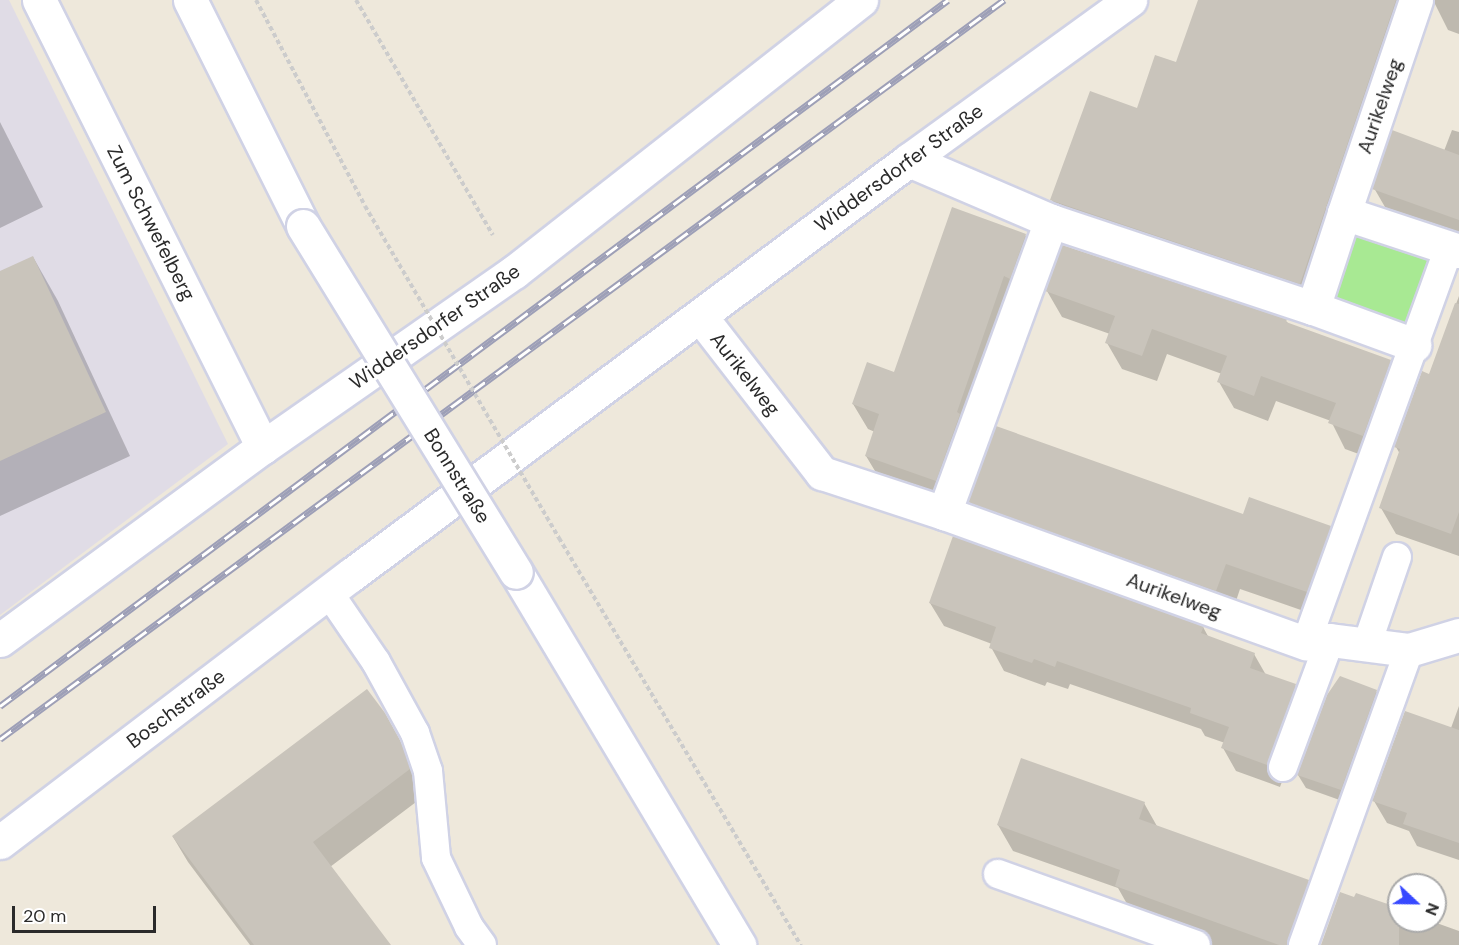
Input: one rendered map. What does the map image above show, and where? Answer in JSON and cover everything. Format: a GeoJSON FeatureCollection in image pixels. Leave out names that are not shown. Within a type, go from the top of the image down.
{"type":"FeatureCollection","features":[{"type":"Feature","properties":{"kind":"street","name":"Zum Schwefelberg"},"geometry":{"type":"LineString","coordinates":[[39,0],[263,447]]}},
{"type":"Feature","properties":{"kind":"street","name":"Bonnstraße"},"geometry":{"type":"LineString","coordinates":[[190,0],[303,226],[516,572],[739,945]]}},
{"type":"Feature","properties":{"kind":"street","name":"Widdersdorfer Straße"},"geometry":{"type":"LineString","coordinates":[[0,640],[263,447],[514,272],[861,0]]}},
{"type":"Feature","properties":{"kind":"street","name":"Widdersdorfer Straße"},"geometry":{"type":"LineString","coordinates":[[340,584],[909,160],[1130,0]]}},
{"type":"Feature","properties":{"kind":"street","name":"Aurikelweg"},"geometry":{"type":"LineString","coordinates":[[1313,308],[1416,0]]}},
{"type":"Feature","properties":{"kind":"street"},"geometry":{"type":"LineString","coordinates":[[909,160],[1051,221],[1313,308],[1414,345]]}},
{"type":"Feature","properties":{"kind":"street"},"geometry":{"type":"LineString","coordinates":[[1344,213],[1454,249]]}},
{"type":"Feature","properties":{"kind":"street"},"geometry":{"type":"LineString","coordinates":[[944,513],[1051,221]]}},
{"type":"Feature","properties":{"kind":"street","name":"Aurikelweg"},"geometry":{"type":"LineString","coordinates":[[700,316],[822,473],[1318,641],[1367,644],[1409,650],[1459,635]]}},
{"type":"Feature","properties":{"kind":"street","name":"Boschstraße"},"geometry":{"type":"LineString","coordinates":[[0,842],[340,584]]}},
{"type":"Feature","properties":{"kind":"lane"},"geometry":{"type":"LineString","coordinates":[[1283,767],[1318,641],[1414,345],[1454,249]]}},
{"type":"Feature","properties":{"kind":"lane"},"geometry":{"type":"LineString","coordinates":[[1367,644],[1397,557]]}},
{"type":"Feature","properties":{"kind":"lane"},"geometry":{"type":"LineString","coordinates":[[340,584],[376,662],[415,732],[428,771],[436,858],[469,927],[483,945]]}},
{"type":"Feature","properties":{"kind":"lane"},"geometry":{"type":"LineString","coordinates":[[1303,945],[1409,650]]}},
{"type":"Feature","properties":{"kind":"lane"},"geometry":{"type":"LineString","coordinates":[[998,874],[1196,945]]}},
{"type":"Feature","properties":{"kind":"path"},"geometry":{"type":"LineString","coordinates":[[256,0],[365,206],[801,945]]}},
{"type":"Feature","properties":{"kind":"path"},"geometry":{"type":"LineString","coordinates":[[356,0],[514,272]]}},
{"type":"Feature","properties":{"kind":"shaded area"},"geometry":{"type":"Polygon","coordinates":[[[0,0],[9,0],[228,444],[0,615],[0,0]]]}},
{"type":"Feature","properties":{"kind":"green space"},"geometry":{"type":"Polygon","coordinates":[[[1349,223],[1435,254],[1406,335],[1320,304],[1349,223]]]}},
{"type":"Feature","properties":{"kind":"building"},"geometry":{"type":"Polygon","coordinates":[[[1198,0],[1396,0],[1300,284],[1050,200],[1090,91],[1137,108],[1155,55],[1176,62],[1198,0]]]}},
{"type":"Feature","properties":{"kind":"building"},"geometry":{"type":"Polygon","coordinates":[[[1392,130],[1459,155],[1459,220],[1372,189],[1392,130]]]}},
{"type":"Feature","properties":{"kind":"building"},"geometry":{"type":"Polygon","coordinates":[[[952,207],[1026,234],[1010,279],[1004,276],[936,481],[865,456],[879,414],[852,404],[867,362],[894,372],[952,207]]]}},
{"type":"Feature","properties":{"kind":"building"},"geometry":{"type":"Polygon","coordinates":[[[1062,245],[1287,319],[1286,322],[1391,360],[1363,436],[1328,423],[1336,403],[1261,376],[1254,396],[1217,382],[1227,356],[1152,329],[1142,356],[1105,343],[1115,316],[1045,291],[1062,245]]]}},
{"type":"Feature","properties":{"kind":"building"},"geometry":{"type":"Polygon","coordinates":[[[33,256],[106,412],[0,461],[0,271],[33,256]]]}},
{"type":"Feature","properties":{"kind":"building"},"geometry":{"type":"Polygon","coordinates":[[[1455,303],[1459,304],[1459,512],[1451,534],[1379,508],[1400,449],[1394,447],[1422,371],[1429,374],[1455,303]]]}},
{"type":"Feature","properties":{"kind":"building"},"geometry":{"type":"Polygon","coordinates":[[[996,426],[1243,514],[1249,497],[1331,526],[1307,592],[1226,564],[1216,591],[968,502],[996,426]]]}},
{"type":"Feature","properties":{"kind":"building"},"geometry":{"type":"Polygon","coordinates":[[[953,536],[1204,626],[1201,633],[1255,653],[1250,668],[1296,684],[1267,765],[1221,748],[1229,727],[1190,713],[1191,708],[1057,661],[1055,667],[1034,659],[1032,663],[989,648],[996,627],[929,603],[953,536]]]}},
{"type":"Feature","properties":{"kind":"building"},"geometry":{"type":"Polygon","coordinates":[[[1340,676],[1377,690],[1341,790],[1297,775],[1327,695],[1340,676]]]}},
{"type":"Feature","properties":{"kind":"building"},"geometry":{"type":"Polygon","coordinates":[[[367,689],[385,713],[400,740],[410,769],[313,842],[391,945],[254,945],[172,836],[367,689]]]}},
{"type":"Feature","properties":{"kind":"building"},"geometry":{"type":"Polygon","coordinates":[[[1405,711],[1459,730],[1459,843],[1403,824],[1407,813],[1372,801],[1405,711]]]}},
{"type":"Feature","properties":{"kind":"building"},"geometry":{"type":"Polygon","coordinates":[[[1021,758],[1145,802],[1139,819],[1309,880],[1287,945],[1279,945],[1115,886],[1120,870],[997,825],[1021,758]]]}},
{"type":"Feature","properties":{"kind":"building"},"geometry":{"type":"Polygon","coordinates":[[[1340,892],[1354,897],[1356,893],[1387,904],[1387,933],[1399,933],[1399,945],[1321,945],[1340,892]]]}},
{"type":"Feature","properties":{"kind":"railway"},"geometry":{"type":"LineString","coordinates":[[0,706],[948,0]]}},
{"type":"Feature","properties":{"kind":"railway"},"geometry":{"type":"LineString","coordinates":[[0,739],[1004,0]]}}]}
